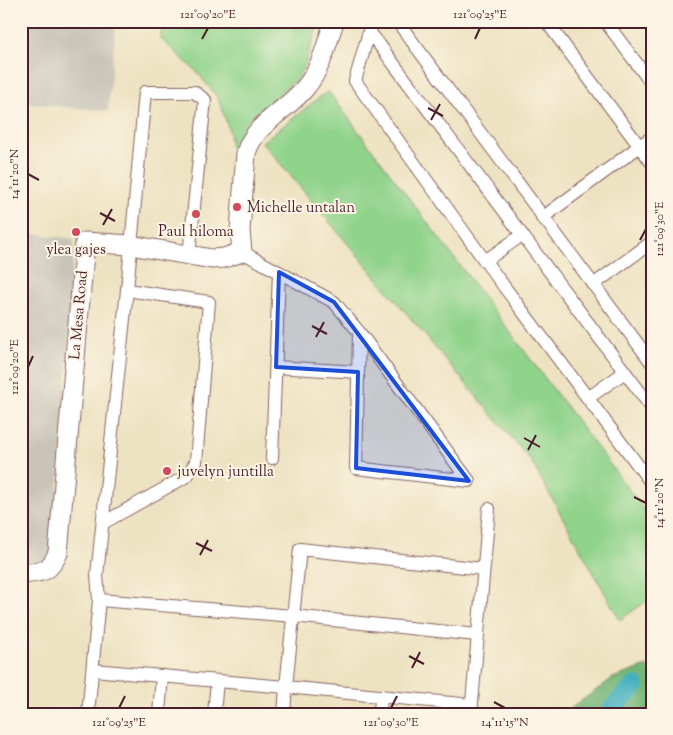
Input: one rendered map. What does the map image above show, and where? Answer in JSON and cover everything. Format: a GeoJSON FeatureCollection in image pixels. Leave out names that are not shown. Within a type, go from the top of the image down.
{"type":"FeatureCollection","features":[{"type":"Feature","properties":{"kind":"street"},"geometry":{"type":"LineString","coordinates":[[334,21],[324,55],[314,75],[304,89],[249,141],[246,153],[240,230],[242,252],[334,302],[359,332],[469,481],[356,468],[359,332]]}},
{"type":"Feature","properties":{"kind":"street"},"geometry":{"type":"LineString","coordinates":[[397,21],[542,218],[652,363]]}},
{"type":"Feature","properties":{"kind":"street"},"geometry":{"type":"LineString","coordinates":[[546,21],[652,163]]}},
{"type":"Feature","properties":{"kind":"street"},"geometry":{"type":"LineString","coordinates":[[605,21],[652,84]]}},
{"type":"Feature","properties":{"kind":"street"},"geometry":{"type":"LineString","coordinates":[[370,26],[522,235],[652,408]]}},
{"type":"Feature","properties":{"kind":"street"},"geometry":{"type":"LineString","coordinates":[[370,26],[356,81],[485,261],[652,484]]}},
{"type":"Feature","properties":{"kind":"street"},"geometry":{"type":"LineString","coordinates":[[88,714],[99,600],[97,575],[127,290],[144,92],[194,92],[205,100],[189,255]]}},
{"type":"Feature","properties":{"kind":"street"},"geometry":{"type":"LineString","coordinates":[[542,218],[652,136]]}},
{"type":"Feature","properties":{"kind":"street"},"geometry":{"type":"LineString","coordinates":[[485,261],[522,235]]}},
{"type":"Feature","properties":{"kind":"street","name":"La Mesa Road"},"geometry":{"type":"LineString","coordinates":[[21,574],[45,571],[53,564],[58,553],[85,242],[130,245],[212,259],[224,258],[242,252]]}},
{"type":"Feature","properties":{"kind":"street"},"geometry":{"type":"LineString","coordinates":[[593,285],[652,242]]}},
{"type":"Feature","properties":{"kind":"street"},"geometry":{"type":"LineString","coordinates":[[272,458],[279,272]]}},
{"type":"Feature","properties":{"kind":"street"},"geometry":{"type":"LineString","coordinates":[[103,523],[187,476],[196,462],[209,302],[127,290]]}},
{"type":"Feature","properties":{"kind":"street"},"geometry":{"type":"LineString","coordinates":[[276,368],[358,372]]}},
{"type":"Feature","properties":{"kind":"street"},"geometry":{"type":"LineString","coordinates":[[588,398],[625,372]]}},
{"type":"Feature","properties":{"kind":"street"},"geometry":{"type":"LineString","coordinates":[[93,670],[381,696],[471,709],[489,509]]}},
{"type":"Feature","properties":{"kind":"street"},"geometry":{"type":"LineString","coordinates":[[284,714],[300,550],[483,569]]}},
{"type":"Feature","properties":{"kind":"street"},"geometry":{"type":"LineString","coordinates":[[99,600],[293,616],[477,635]]}},
{"type":"Feature","properties":{"kind":"street"},"geometry":{"type":"LineString","coordinates":[[158,714],[162,676]]}},
{"type":"Feature","properties":{"kind":"street"},"geometry":{"type":"LineString","coordinates":[[214,714],[217,681]]}},
{"type":"Feature","properties":{"kind":"street"},"geometry":{"type":"LineString","coordinates":[[380,714],[381,696]]}},
{"type":"Feature","properties":{"kind":"highlighted area"},"geometry":{"type":"Polygon","coordinates":[[[279,272],[334,302],[469,481],[356,468],[358,372],[276,367],[279,272]]]}},
{"type":"Feature","properties":{"kind":"shaded area"},"geometry":{"type":"Polygon","coordinates":[[[21,21],[116,21],[108,111],[25,103],[21,136],[21,21]]]}},
{"type":"Feature","properties":{"kind":"shaded area"},"geometry":{"type":"Polygon","coordinates":[[[21,232],[74,239],[63,436],[51,560],[21,569],[21,232]]]}},
{"type":"Feature","properties":{"kind":"green space"},"geometry":{"type":"Polygon","coordinates":[[[162,21],[319,21],[305,65],[297,79],[252,116],[240,132],[231,152],[229,130],[218,98],[196,71],[161,39],[162,21]]]}},
{"type":"Feature","properties":{"kind":"green space"},"geometry":{"type":"Polygon","coordinates":[[[328,91],[652,520],[652,597],[620,620],[531,461],[262,142],[328,91]]]}},
{"type":"Feature","properties":{"kind":"green space"},"geometry":{"type":"Polygon","coordinates":[[[647,666],[652,674],[652,714],[563,714],[613,678],[647,666]]]}},
{"type":"Feature","properties":{"kind":"waterway"},"geometry":{"type":"LineString","coordinates":[[608,714],[635,686]]}},
{"type":"Feature","properties":{"kind":"place","name":"Michelle untalan"},"geometry":{"type":"Point","coordinates":[237,207]}},
{"type":"Feature","properties":{"kind":"place","name":"Paul hiloma"},"geometry":{"type":"Point","coordinates":[196,214]}},
{"type":"Feature","properties":{"kind":"place","name":"ylea gajes"},"geometry":{"type":"Point","coordinates":[76,232]}},
{"type":"Feature","properties":{"kind":"place","name":"juvelyn juntilla"},"geometry":{"type":"Point","coordinates":[167,471]}}]}
